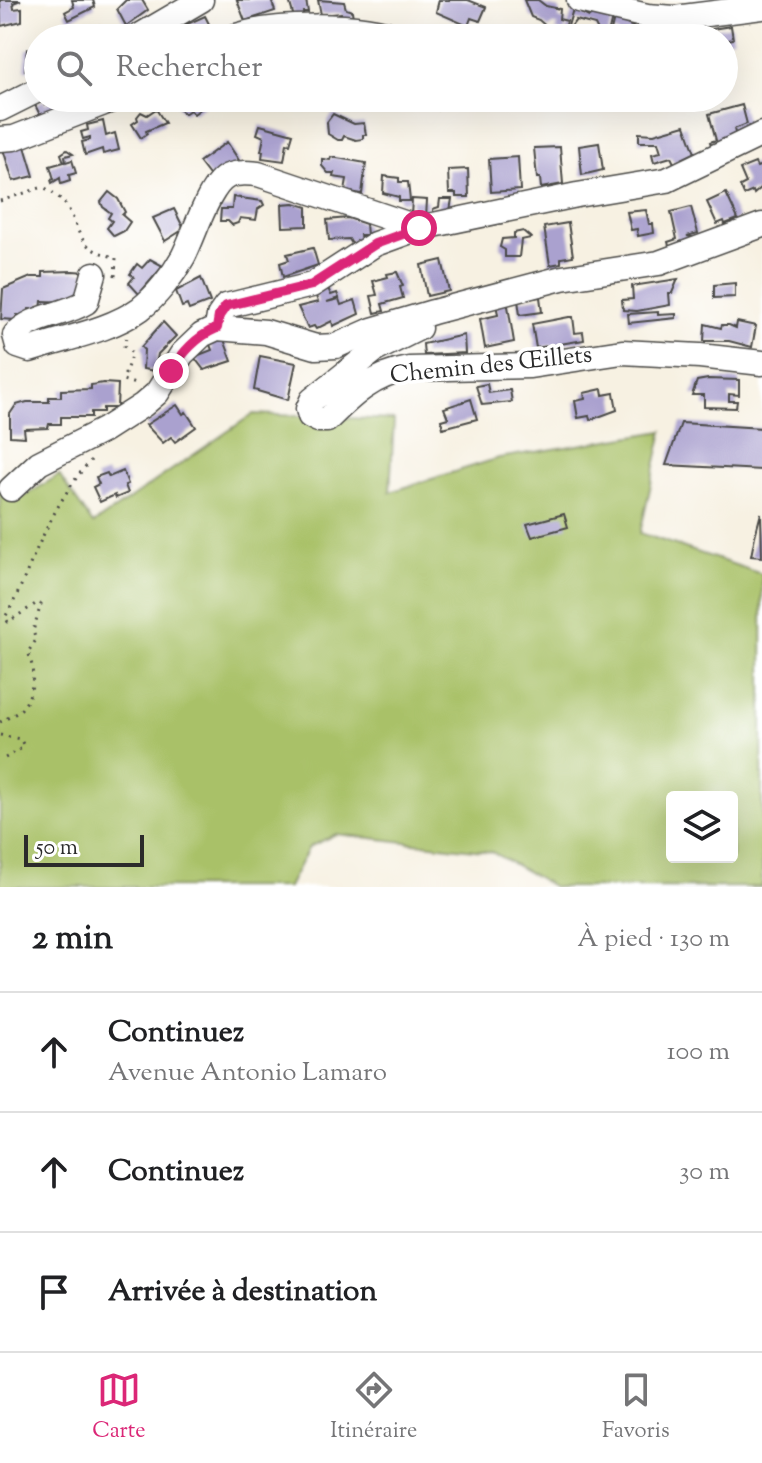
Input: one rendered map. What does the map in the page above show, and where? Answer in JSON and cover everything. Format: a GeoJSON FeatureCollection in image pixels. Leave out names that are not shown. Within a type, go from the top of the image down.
{"type":"FeatureCollection","features":[{"type":"Feature","properties":{"kind":"street"},"geometry":{"type":"LineString","coordinates":[[160,24],[201,0]]}},
{"type":"Feature","properties":{"kind":"street"},"geometry":{"type":"LineString","coordinates":[[579,0],[647,16],[675,18],[762,7]]}},
{"type":"Feature","properties":{"kind":"street"},"geometry":{"type":"LineString","coordinates":[[0,109],[24,97]]}},
{"type":"Feature","properties":{"kind":"street"},"geometry":{"type":"LineString","coordinates":[[0,139],[14,138],[81,112]]}},
{"type":"Feature","properties":{"kind":"street"},"geometry":{"type":"LineString","coordinates":[[217,328],[219,316],[226,306],[312,285],[375,244],[419,228],[667,180],[762,134]]}},
{"type":"Feature","properties":{"kind":"street"},"geometry":{"type":"LineString","coordinates":[[94,274],[86,302],[22,327],[15,335],[18,346],[30,350],[124,318],[142,308],[183,257],[212,194],[226,176],[258,174],[419,228]]}},
{"type":"Feature","properties":{"kind":"street"},"geometry":{"type":"LineString","coordinates":[[11,489],[39,463],[63,448],[104,430],[143,405],[157,393],[182,354],[202,335],[217,328],[266,332],[316,347],[336,346],[372,330],[562,278],[659,263],[762,225]]}},
{"type":"Feature","properties":{"kind":"street","name":"Chemin des Œillets"},"geometry":{"type":"LineString","coordinates":[[433,312],[431,320],[375,350],[312,400],[308,409],[310,416],[327,420],[373,379],[409,369],[530,366],[622,352],[762,363]]}},
{"type":"Feature","properties":{"kind":"path"},"geometry":{"type":"LineString","coordinates":[[0,722],[23,707],[31,689],[34,662],[28,652],[36,640],[33,631],[41,604],[37,603],[8,622],[5,617],[41,539],[79,474],[96,455],[104,440],[104,430]]}},
{"type":"Feature","properties":{"kind":"path"},"geometry":{"type":"LineString","coordinates":[[0,735],[20,739],[23,744],[22,748],[0,761]]}},
{"type":"Feature","properties":{"kind":"green space"},"geometry":{"type":"Polygon","coordinates":[[[253,414],[394,420],[390,492],[499,458],[663,431],[640,533],[762,574],[762,887],[554,887],[492,852],[336,834],[309,847],[288,887],[0,887],[0,487],[18,500],[59,475],[93,524],[253,414]]]}},
{"type":"Feature","properties":{"kind":"building"},"geometry":{"type":"Polygon","coordinates":[[[0,0],[21,0],[13,3],[14,9],[22,8],[22,21],[1,26],[0,0]]]}},
{"type":"Feature","properties":{"kind":"building"},"geometry":{"type":"Polygon","coordinates":[[[72,0],[93,0],[95,7],[69,20],[65,12],[74,7],[72,0]]]}},
{"type":"Feature","properties":{"kind":"building"},"geometry":{"type":"Polygon","coordinates":[[[126,0],[142,0],[148,10],[125,24],[117,9],[126,0]]]}},
{"type":"Feature","properties":{"kind":"building"},"geometry":{"type":"Polygon","coordinates":[[[237,0],[271,0],[275,11],[245,21],[237,0]]]}},
{"type":"Feature","properties":{"kind":"building"},"geometry":{"type":"Polygon","coordinates":[[[289,0],[306,0],[308,12],[303,12],[304,21],[295,21],[289,0]]]}},
{"type":"Feature","properties":{"kind":"building"},"geometry":{"type":"Polygon","coordinates":[[[318,0],[344,2],[346,9],[352,11],[354,24],[342,23],[341,13],[321,15],[318,0]]]}},
{"type":"Feature","properties":{"kind":"building"},"geometry":{"type":"Polygon","coordinates":[[[439,0],[468,0],[486,7],[480,21],[471,18],[469,24],[436,12],[439,0]]]}},
{"type":"Feature","properties":{"kind":"building"},"geometry":{"type":"Polygon","coordinates":[[[524,0],[538,0],[546,6],[560,9],[559,19],[567,21],[566,24],[543,24],[531,17],[524,0]]]}},
{"type":"Feature","properties":{"kind":"building"},"geometry":{"type":"Polygon","coordinates":[[[573,9],[589,17],[595,13],[612,18],[610,24],[576,20],[569,24],[573,9]]]}},
{"type":"Feature","properties":{"kind":"building"},"geometry":{"type":"Polygon","coordinates":[[[205,16],[209,24],[187,24],[205,16]]]}},
{"type":"Feature","properties":{"kind":"building"},"geometry":{"type":"Polygon","coordinates":[[[614,18],[627,24],[613,24],[614,18]]]}},
{"type":"Feature","properties":{"kind":"building"},"geometry":{"type":"Polygon","coordinates":[[[742,105],[747,124],[734,129],[737,140],[713,151],[710,142],[716,140],[709,114],[738,112],[738,106],[742,105]]]}},
{"type":"Feature","properties":{"kind":"building"},"geometry":{"type":"Polygon","coordinates":[[[38,112],[57,112],[42,119],[38,112]]]}},
{"type":"Feature","properties":{"kind":"building"},"geometry":{"type":"Polygon","coordinates":[[[141,112],[147,115],[158,112],[165,123],[146,131],[147,134],[141,138],[132,124],[141,112]]]}},
{"type":"Feature","properties":{"kind":"building"},"geometry":{"type":"Polygon","coordinates":[[[333,114],[354,124],[364,123],[366,135],[363,139],[344,136],[338,140],[328,134],[327,122],[333,114]]]}},
{"type":"Feature","properties":{"kind":"building"},"geometry":{"type":"Polygon","coordinates":[[[103,121],[106,136],[115,133],[119,150],[103,154],[102,149],[85,155],[82,142],[90,140],[90,137],[83,139],[81,132],[88,130],[87,125],[103,121]]]}},
{"type":"Feature","properties":{"kind":"building"},"geometry":{"type":"Polygon","coordinates":[[[260,125],[293,134],[290,144],[287,143],[284,161],[262,158],[264,137],[257,134],[260,125]]]}},
{"type":"Feature","properties":{"kind":"building"},"geometry":{"type":"Polygon","coordinates":[[[685,125],[696,156],[674,163],[671,157],[654,162],[652,154],[661,152],[658,142],[639,142],[639,133],[654,134],[685,125]]]}},
{"type":"Feature","properties":{"kind":"building"},"geometry":{"type":"Polygon","coordinates":[[[227,142],[240,162],[212,179],[199,162],[227,142]]]}},
{"type":"Feature","properties":{"kind":"building"},"geometry":{"type":"Polygon","coordinates":[[[24,143],[34,176],[13,181],[3,149],[24,143]]]}},
{"type":"Feature","properties":{"kind":"building"},"geometry":{"type":"Polygon","coordinates":[[[599,143],[603,170],[582,175],[579,146],[599,143]]]}},
{"type":"Feature","properties":{"kind":"building"},"geometry":{"type":"Polygon","coordinates":[[[560,147],[563,184],[541,188],[534,148],[560,147]]]}},
{"type":"Feature","properties":{"kind":"building"},"geometry":{"type":"Polygon","coordinates":[[[67,150],[73,154],[65,156],[66,162],[72,160],[76,173],[69,175],[70,181],[61,184],[60,178],[52,183],[54,179],[50,166],[64,162],[61,154],[67,150]]]}},
{"type":"Feature","properties":{"kind":"building"},"geometry":{"type":"Polygon","coordinates":[[[331,157],[366,163],[362,194],[345,191],[347,179],[333,177],[334,173],[328,173],[322,166],[322,159],[330,160],[331,157]]]}},
{"type":"Feature","properties":{"kind":"building"},"geometry":{"type":"Polygon","coordinates":[[[518,157],[520,190],[491,192],[489,159],[518,157]]]}},
{"type":"Feature","properties":{"kind":"building"},"geometry":{"type":"Polygon","coordinates":[[[755,163],[757,167],[762,165],[762,187],[754,194],[753,191],[744,195],[740,186],[746,183],[740,169],[755,163]]]}},
{"type":"Feature","properties":{"kind":"building"},"geometry":{"type":"Polygon","coordinates":[[[468,169],[469,197],[456,197],[456,193],[449,193],[448,170],[468,169]]]}},
{"type":"Feature","properties":{"kind":"building"},"geometry":{"type":"Polygon","coordinates":[[[384,176],[408,182],[410,201],[399,201],[399,197],[383,193],[384,176]]]}},
{"type":"Feature","properties":{"kind":"building"},"geometry":{"type":"Polygon","coordinates":[[[109,192],[118,199],[125,212],[122,215],[130,222],[124,231],[114,236],[107,228],[112,221],[108,218],[111,213],[101,202],[109,192]]]}},
{"type":"Feature","properties":{"kind":"building"},"geometry":{"type":"Polygon","coordinates":[[[726,193],[738,219],[717,224],[707,202],[726,193]]]}},
{"type":"Feature","properties":{"kind":"building"},"geometry":{"type":"Polygon","coordinates":[[[233,197],[262,201],[264,205],[258,209],[256,220],[240,218],[238,223],[232,225],[228,221],[220,221],[221,209],[232,209],[233,197]]]}},
{"type":"Feature","properties":{"kind":"building"},"geometry":{"type":"Polygon","coordinates":[[[412,199],[427,200],[426,218],[411,216],[412,199]]]}},
{"type":"Feature","properties":{"kind":"building"},"geometry":{"type":"Polygon","coordinates":[[[440,199],[452,199],[450,211],[433,215],[433,209],[439,207],[440,199]]]}},
{"type":"Feature","properties":{"kind":"building"},"geometry":{"type":"Polygon","coordinates":[[[294,203],[307,207],[307,226],[283,227],[282,204],[294,203]]]}},
{"type":"Feature","properties":{"kind":"building"},"geometry":{"type":"Polygon","coordinates":[[[691,207],[698,233],[687,236],[692,237],[693,245],[671,254],[668,242],[677,239],[671,212],[691,207]]]}},
{"type":"Feature","properties":{"kind":"building"},"geometry":{"type":"Polygon","coordinates":[[[174,209],[184,229],[165,241],[153,218],[174,209]]]}},
{"type":"Feature","properties":{"kind":"building"},"geometry":{"type":"Polygon","coordinates":[[[646,210],[654,233],[638,236],[637,229],[631,230],[627,212],[646,210]]]}},
{"type":"Feature","properties":{"kind":"building"},"geometry":{"type":"Polygon","coordinates":[[[348,218],[366,224],[367,235],[360,235],[361,241],[352,244],[349,239],[329,240],[327,220],[348,218]]]}},
{"type":"Feature","properties":{"kind":"building"},"geometry":{"type":"Polygon","coordinates":[[[568,223],[573,256],[561,258],[561,263],[550,265],[544,227],[568,223]]]}},
{"type":"Feature","properties":{"kind":"building"},"geometry":{"type":"Polygon","coordinates":[[[523,231],[531,238],[521,240],[519,257],[505,257],[505,250],[500,247],[502,239],[514,238],[514,233],[523,231]]]}},
{"type":"Feature","properties":{"kind":"building"},"geometry":{"type":"Polygon","coordinates":[[[313,248],[318,265],[283,277],[280,263],[289,260],[287,254],[313,248]]]}},
{"type":"Feature","properties":{"kind":"building"},"geometry":{"type":"Polygon","coordinates":[[[150,259],[163,266],[139,294],[129,283],[134,277],[130,274],[137,264],[142,268],[150,259]]]}},
{"type":"Feature","properties":{"kind":"building"},"geometry":{"type":"Polygon","coordinates":[[[442,260],[449,291],[427,296],[421,265],[442,260]]]}},
{"type":"Feature","properties":{"kind":"building"},"geometry":{"type":"Polygon","coordinates":[[[43,272],[85,272],[84,298],[72,302],[42,301],[41,310],[29,309],[29,315],[17,315],[16,320],[1,319],[3,289],[31,277],[43,277],[43,272]]]}},
{"type":"Feature","properties":{"kind":"building"},"geometry":{"type":"Polygon","coordinates":[[[397,272],[403,286],[400,287],[403,298],[382,304],[384,311],[375,313],[371,296],[377,295],[373,281],[397,272]]]}},
{"type":"Feature","properties":{"kind":"building"},"geometry":{"type":"Polygon","coordinates":[[[201,278],[210,302],[189,310],[187,305],[182,307],[176,291],[201,278]]]}},
{"type":"Feature","properties":{"kind":"building"},"geometry":{"type":"Polygon","coordinates":[[[678,279],[672,293],[669,293],[670,305],[637,311],[623,310],[622,300],[633,299],[632,286],[678,279]]]}},
{"type":"Feature","properties":{"kind":"building"},"geometry":{"type":"Polygon","coordinates":[[[735,283],[735,297],[714,298],[714,285],[735,283]]]}},
{"type":"Feature","properties":{"kind":"building"},"geometry":{"type":"Polygon","coordinates":[[[327,286],[331,295],[337,293],[339,298],[327,302],[339,299],[341,305],[355,300],[359,314],[333,326],[332,321],[316,329],[314,326],[308,328],[298,307],[318,302],[314,291],[327,286]]]}},
{"type":"Feature","properties":{"kind":"building"},"geometry":{"type":"Polygon","coordinates":[[[540,297],[542,312],[520,315],[518,300],[540,297]]]}},
{"type":"Feature","properties":{"kind":"building"},"geometry":{"type":"Polygon","coordinates":[[[507,300],[514,342],[485,348],[480,319],[498,315],[496,303],[507,300]]]}},
{"type":"Feature","properties":{"kind":"building"},"geometry":{"type":"Polygon","coordinates":[[[658,312],[658,315],[676,314],[676,318],[629,323],[628,314],[658,312]]]}},
{"type":"Feature","properties":{"kind":"building"},"geometry":{"type":"Polygon","coordinates":[[[573,317],[575,333],[583,332],[584,340],[536,348],[532,324],[573,317]]]}},
{"type":"Feature","properties":{"kind":"building"},"geometry":{"type":"Polygon","coordinates":[[[163,322],[176,336],[158,354],[155,371],[143,369],[144,350],[141,347],[163,322]]]}},
{"type":"Feature","properties":{"kind":"building"},"geometry":{"type":"Polygon","coordinates":[[[737,322],[756,326],[752,347],[729,341],[704,341],[705,324],[736,328],[737,322]]]}},
{"type":"Feature","properties":{"kind":"building"},"geometry":{"type":"Polygon","coordinates":[[[464,335],[465,353],[424,355],[423,344],[464,335]]]}},
{"type":"Feature","properties":{"kind":"building"},"geometry":{"type":"Polygon","coordinates":[[[223,337],[232,361],[204,370],[194,357],[212,350],[209,342],[223,337]]]}},
{"type":"Feature","properties":{"kind":"building"},"geometry":{"type":"Polygon","coordinates":[[[260,356],[296,363],[288,400],[254,390],[260,356]]]}},
{"type":"Feature","properties":{"kind":"building"},"geometry":{"type":"Polygon","coordinates":[[[739,380],[739,395],[729,394],[729,401],[737,401],[736,408],[704,407],[704,395],[692,395],[697,381],[739,380]]]}},
{"type":"Feature","properties":{"kind":"building"},"geometry":{"type":"Polygon","coordinates":[[[118,384],[117,408],[91,412],[91,417],[61,417],[61,424],[24,429],[25,437],[10,436],[10,414],[16,405],[49,402],[49,397],[61,397],[61,390],[91,389],[91,385],[118,384]]]}},
{"type":"Feature","properties":{"kind":"building"},"geometry":{"type":"Polygon","coordinates":[[[487,384],[489,393],[510,390],[512,402],[482,405],[476,386],[487,384]]]}},
{"type":"Feature","properties":{"kind":"building"},"geometry":{"type":"Polygon","coordinates":[[[602,389],[603,395],[614,393],[617,410],[590,420],[589,416],[578,418],[575,401],[585,399],[584,393],[602,389]]]}},
{"type":"Feature","properties":{"kind":"building"},"geometry":{"type":"Polygon","coordinates":[[[471,399],[477,419],[443,428],[441,420],[448,418],[444,408],[471,399]]]}},
{"type":"Feature","properties":{"kind":"building"},"geometry":{"type":"Polygon","coordinates":[[[177,405],[196,427],[175,442],[171,437],[163,443],[146,425],[177,405]]]}},
{"type":"Feature","properties":{"kind":"building"},"geometry":{"type":"Polygon","coordinates":[[[681,423],[762,428],[762,470],[666,465],[681,423]]]}},
{"type":"Feature","properties":{"kind":"building"},"geometry":{"type":"Polygon","coordinates":[[[123,471],[128,493],[100,502],[93,487],[99,484],[96,477],[107,473],[109,477],[123,471]]]}},
{"type":"Feature","properties":{"kind":"building"},"geometry":{"type":"Polygon","coordinates":[[[761,513],[762,557],[751,556],[755,536],[761,513]]]}},
{"type":"Feature","properties":{"kind":"building"},"geometry":{"type":"Polygon","coordinates":[[[564,514],[568,527],[532,537],[527,524],[564,514]]]}},
{"type":"Feature","properties":{"kind":"route"},"geometry":{"type":"LineString","coordinates":[[171,371],[182,354],[202,335],[217,328],[219,316],[226,306],[312,285],[375,244],[419,228]]}}]}
